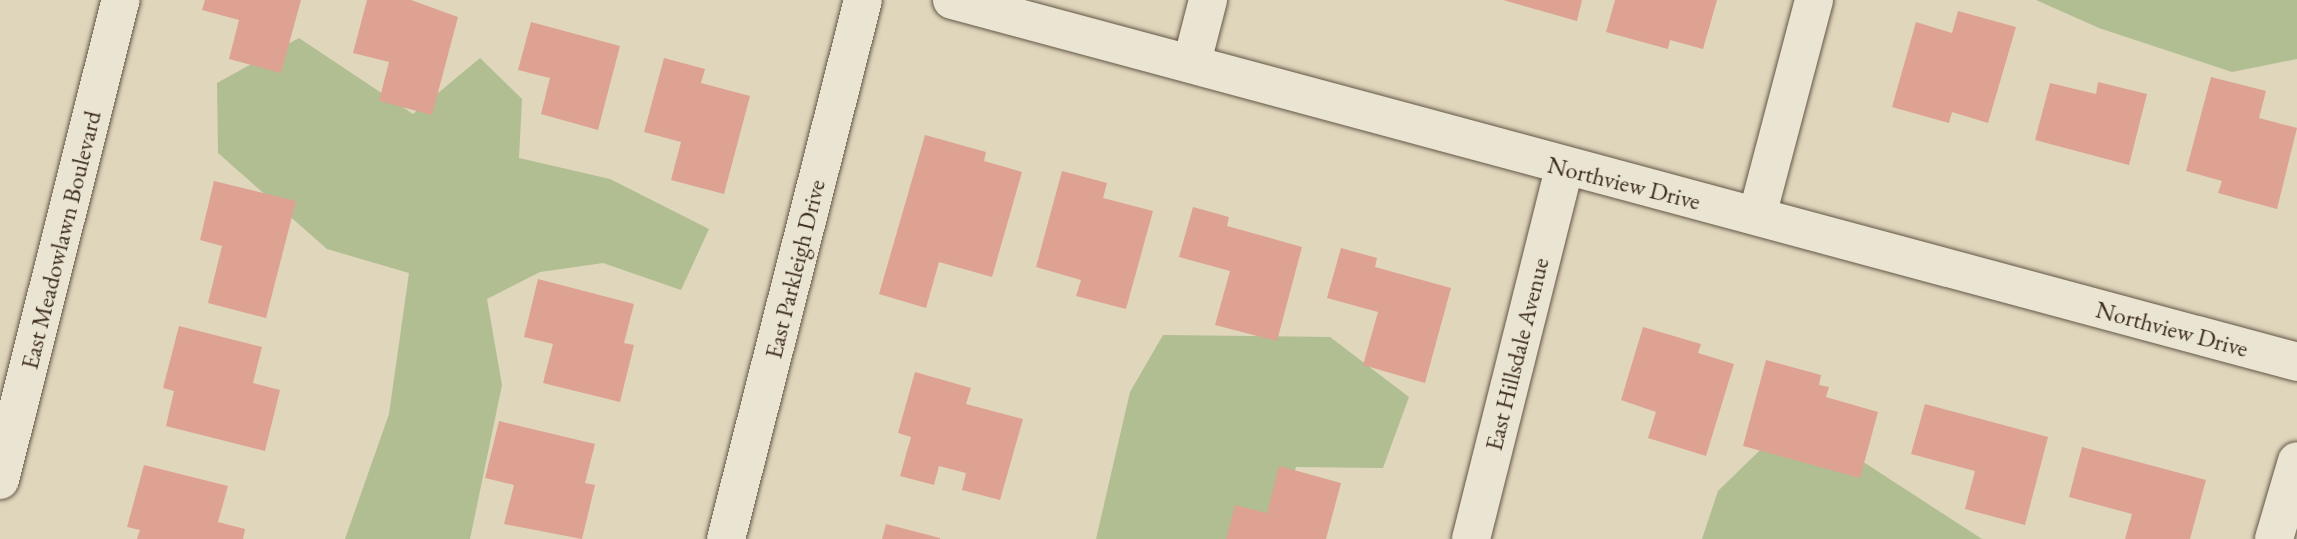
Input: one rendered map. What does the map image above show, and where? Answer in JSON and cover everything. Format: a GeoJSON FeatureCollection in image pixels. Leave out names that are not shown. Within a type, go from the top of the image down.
{"type":"FeatureCollection","features":[{"type":"Feature","properties":{"kind":"street","name":"East Meadowlawn Boulevard"},"geometry":{"type":"LineString","coordinates":[[0,480],[121,0]]}},
{"type":"Feature","properties":{"kind":"street","name":"East Parkleigh Drive"},"geometry":{"type":"LineString","coordinates":[[726,539],[863,0]]}},
{"type":"Feature","properties":{"kind":"street","name":"Northview Drive"},"geometry":{"type":"LineString","coordinates":[[952,0],[1192,62],[1564,169],[1757,216],[2297,362]]}},
{"type":"Feature","properties":{"kind":"street"},"geometry":{"type":"LineString","coordinates":[[1192,62],[1209,0]]}},
{"type":"Feature","properties":{"kind":"street"},"geometry":{"type":"LineString","coordinates":[[1757,216],[1814,0]]}},
{"type":"Feature","properties":{"kind":"street","name":"East Hillsdale Avenue"},"geometry":{"type":"LineString","coordinates":[[1471,539],[1564,169]]}},
{"type":"Feature","properties":{"kind":"street"},"geometry":{"type":"LineString","coordinates":[[2274,539],[2297,461]]}},
{"type":"Feature","properties":{"kind":"green space"},"geometry":{"type":"Polygon","coordinates":[[[2036,0],[2297,0],[2297,59],[2232,72],[2099,28],[2036,0]]]}},
{"type":"Feature","properties":{"kind":"green space"},"geometry":{"type":"Polygon","coordinates":[[[299,38],[413,114],[480,58],[522,99],[519,158],[610,179],[709,229],[681,290],[603,263],[540,272],[487,299],[502,385],[470,539],[345,539],[389,414],[409,273],[327,249],[218,153],[217,83],[299,38]]]}},
{"type":"Feature","properties":{"kind":"green space"},"geometry":{"type":"Polygon","coordinates":[[[1163,335],[1330,337],[1409,397],[1383,468],[1296,467],[1279,534],[1269,539],[1096,539],[1130,392],[1163,335]]]}},
{"type":"Feature","properties":{"kind":"green space"},"geometry":{"type":"Polygon","coordinates":[[[1794,417],[1982,539],[1702,539],[1718,491],[1794,417]]]}},
{"type":"Feature","properties":{"kind":"building"},"geometry":{"type":"Polygon","coordinates":[[[205,0],[301,0],[281,73],[229,59],[239,20],[202,10],[205,0]]]}},
{"type":"Feature","properties":{"kind":"building"},"geometry":{"type":"Polygon","coordinates":[[[367,0],[411,0],[458,17],[432,115],[379,101],[389,62],[353,53],[367,0]]]}},
{"type":"Feature","properties":{"kind":"building"},"geometry":{"type":"Polygon","coordinates":[[[1503,0],[1582,0],[1577,21],[1503,0]]]}},
{"type":"Feature","properties":{"kind":"building"},"geometry":{"type":"Polygon","coordinates":[[[1615,0],[1717,0],[1703,49],[1670,40],[1668,49],[1606,32],[1615,0]]]}},
{"type":"Feature","properties":{"kind":"building"},"geometry":{"type":"Polygon","coordinates":[[[1958,11],[2016,27],[1988,123],[1952,112],[1949,123],[1892,107],[1916,22],[1952,33],[1958,11]]]}},
{"type":"Feature","properties":{"kind":"building"},"geometry":{"type":"Polygon","coordinates":[[[531,22],[620,46],[598,130],[541,114],[550,78],[518,70],[531,22]]]}},
{"type":"Feature","properties":{"kind":"building"},"geometry":{"type":"Polygon","coordinates":[[[664,58],[705,69],[701,83],[750,96],[724,194],[671,180],[681,142],[644,132],[664,58]]]}},
{"type":"Feature","properties":{"kind":"building"},"geometry":{"type":"Polygon","coordinates":[[[2211,77],[2266,91],[2259,118],[2297,128],[2277,209],[2218,193],[2222,181],[2186,171],[2211,77]]]}},
{"type":"Feature","properties":{"kind":"building"},"geometry":{"type":"Polygon","coordinates":[[[2098,82],[2147,94],[2129,165],[2035,140],[2050,83],[2096,94],[2098,82]]]}},
{"type":"Feature","properties":{"kind":"building"},"geometry":{"type":"Polygon","coordinates":[[[925,135],[986,152],[984,161],[1022,172],[992,277],[939,262],[926,308],[879,294],[925,135]]]}},
{"type":"Feature","properties":{"kind":"building"},"geometry":{"type":"Polygon","coordinates":[[[1062,171],[1107,183],[1103,198],[1153,211],[1126,309],[1076,296],[1081,280],[1036,267],[1062,171]]]}},
{"type":"Feature","properties":{"kind":"building"},"geometry":{"type":"Polygon","coordinates":[[[214,181],[296,201],[266,318],[208,303],[222,246],[200,240],[214,181]]]}},
{"type":"Feature","properties":{"kind":"building"},"geometry":{"type":"Polygon","coordinates":[[[1193,207],[1229,217],[1227,226],[1302,247],[1277,341],[1215,325],[1230,271],[1179,257],[1193,207]]]}},
{"type":"Feature","properties":{"kind":"building"},"geometry":{"type":"Polygon","coordinates":[[[1341,248],[1377,258],[1375,267],[1451,288],[1425,383],[1363,365],[1378,312],[1327,298],[1341,248]]]}},
{"type":"Feature","properties":{"kind":"building"},"geometry":{"type":"Polygon","coordinates":[[[538,279],[634,304],[624,343],[634,345],[620,402],[543,383],[553,344],[524,337],[538,279]]]}},
{"type":"Feature","properties":{"kind":"building"},"geometry":{"type":"Polygon","coordinates":[[[179,326],[262,347],[253,383],[280,390],[265,451],[166,426],[174,391],[163,388],[179,326]]]}},
{"type":"Feature","properties":{"kind":"building"},"geometry":{"type":"Polygon","coordinates":[[[1643,327],[1701,344],[1698,353],[1734,364],[1706,456],[1648,438],[1656,412],[1621,400],[1643,327]]]}},
{"type":"Feature","properties":{"kind":"building"},"geometry":{"type":"Polygon","coordinates":[[[1766,360],[1821,375],[1819,385],[1829,387],[1826,397],[1878,412],[1860,478],[1743,446],[1766,360]]]}},
{"type":"Feature","properties":{"kind":"building"},"geometry":{"type":"Polygon","coordinates":[[[915,372],[971,388],[966,404],[1023,419],[1000,500],[962,490],[966,473],[939,466],[934,485],[900,476],[911,437],[898,433],[915,372]]]}},
{"type":"Feature","properties":{"kind":"building"},"geometry":{"type":"Polygon","coordinates":[[[1925,404],[2048,437],[2025,525],[1965,509],[1975,471],[1911,454],[1925,404]]]}},
{"type":"Feature","properties":{"kind":"building"},"geometry":{"type":"Polygon","coordinates":[[[499,421],[595,444],[585,483],[595,485],[582,539],[504,524],[514,485],[485,478],[499,421]]]}},
{"type":"Feature","properties":{"kind":"building"},"geometry":{"type":"Polygon","coordinates":[[[2082,447],[2206,480],[2190,539],[2125,539],[2132,514],[2069,497],[2082,447]]]}},
{"type":"Feature","properties":{"kind":"building"},"geometry":{"type":"Polygon","coordinates":[[[144,465],[228,486],[218,522],[245,529],[243,539],[137,539],[140,530],[127,527],[144,465]]]}},
{"type":"Feature","properties":{"kind":"building"},"geometry":{"type":"Polygon","coordinates":[[[1279,466],[1341,483],[1326,539],[1226,539],[1235,505],[1267,513],[1279,466]]]}},
{"type":"Feature","properties":{"kind":"building"},"geometry":{"type":"Polygon","coordinates":[[[886,524],[940,538],[940,539],[882,539],[886,524]]]}}]}
